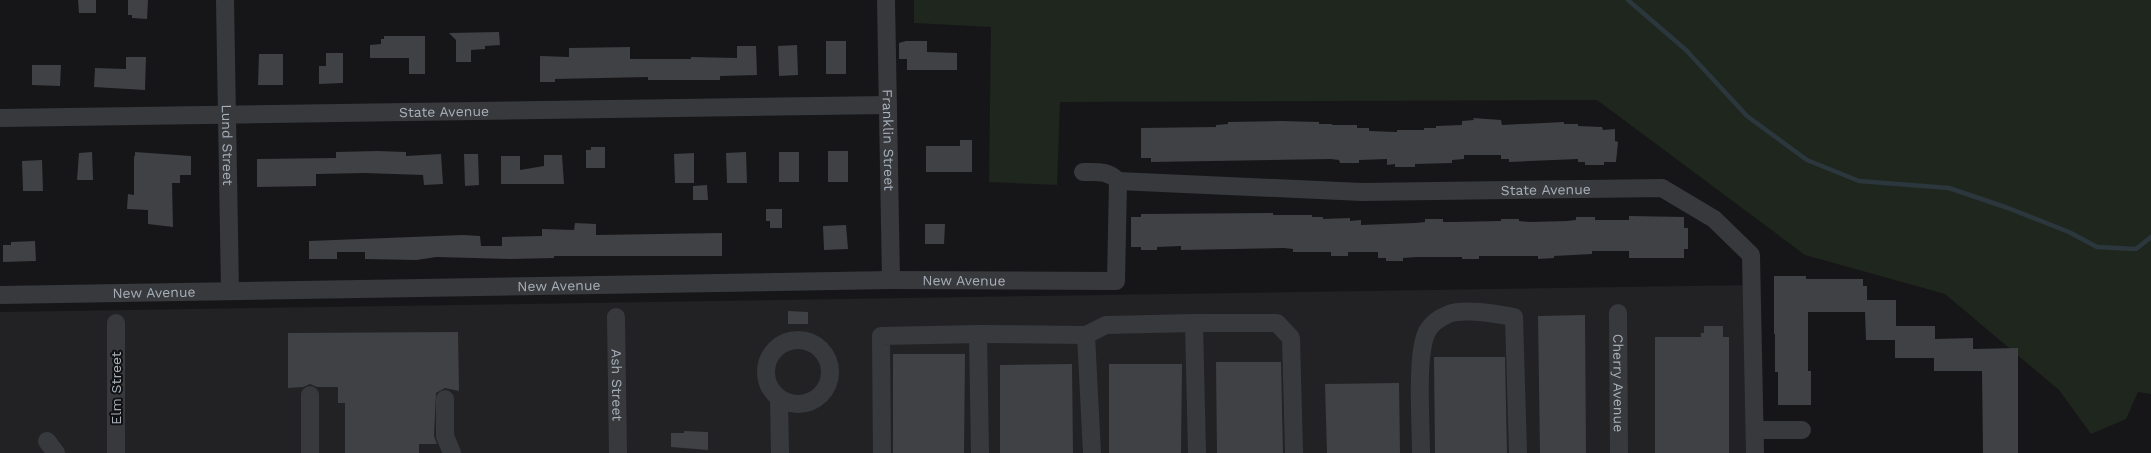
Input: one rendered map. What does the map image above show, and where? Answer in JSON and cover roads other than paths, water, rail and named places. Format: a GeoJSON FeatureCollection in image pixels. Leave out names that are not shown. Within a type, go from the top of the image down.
{"type":"FeatureCollection","features":[{"type":"Feature","properties":{"kind":"street","name":"Lund Street"},"geometry":{"type":"LineString","coordinates":[[225,0],[230,291]]}},
{"type":"Feature","properties":{"kind":"street","name":"Franklin Street"},"geometry":{"type":"LineString","coordinates":[[886,0],[891,280]]}},
{"type":"Feature","properties":{"kind":"street","name":"State Avenue"},"geometry":{"type":"LineString","coordinates":[[0,118],[888,104]]}},
{"type":"Feature","properties":{"kind":"street","name":"State Avenue"},"geometry":{"type":"LineString","coordinates":[[1083,172],[1105,172],[1112,175],[1118,181],[1362,192],[1662,188],[1714,219],[1751,255],[1755,453]]}},
{"type":"Feature","properties":{"kind":"street","name":"New Avenue"},"geometry":{"type":"LineString","coordinates":[[0,295],[891,280],[1116,281],[1118,181]]}},
{"type":"Feature","properties":{"kind":"street"},"geometry":{"type":"LineString","coordinates":[[1421,453],[1421,362],[1426,334],[1433,323],[1450,313],[1463,312],[1490,313],[1514,317],[1518,453]]}},
{"type":"Feature","properties":{"kind":"street","name":"Cherry Avenue"},"geometry":{"type":"LineString","coordinates":[[1618,313],[1619,453]]}},
{"type":"Feature","properties":{"kind":"street","name":"Ash Street"},"geometry":{"type":"LineString","coordinates":[[616,317],[618,453]]}},
{"type":"Feature","properties":{"kind":"street","name":"Elm Street"},"geometry":{"type":"LineString","coordinates":[[116,323],[116,453]]}},
{"type":"Feature","properties":{"kind":"street"},"geometry":{"type":"LineString","coordinates":[[1194,323],[1197,453]]}},
{"type":"Feature","properties":{"kind":"street"},"geometry":{"type":"LineString","coordinates":[[882,453],[881,336],[978,334],[1086,335],[1106,325],[1277,323],[1291,338],[1294,453]]}},
{"type":"Feature","properties":{"kind":"street"},"geometry":{"type":"LineString","coordinates":[[978,334],[980,453]]}},
{"type":"Feature","properties":{"kind":"street"},"geometry":{"type":"LineString","coordinates":[[1086,335],[1092,453]]}},
{"type":"Feature","properties":{"kind":"street"},"geometry":{"type":"LineString","coordinates":[[310,395],[310,453]]}},
{"type":"Feature","properties":{"kind":"street"},"geometry":{"type":"LineString","coordinates":[[445,399],[445,436],[452,453]]}},
{"type":"Feature","properties":{"kind":"street"},"geometry":{"type":"LineString","coordinates":[[779,399],[780,453]]}},
{"type":"Feature","properties":{"kind":"street"},"geometry":{"type":"LineString","coordinates":[[1755,430],[1802,430]]}},
{"type":"Feature","properties":{"kind":"waterway"},"geometry":{"type":"LineString","coordinates":[[1628,0],[1686,50],[1747,116],[1807,160],[1859,181],[1949,188],[2008,208],[2069,232],[2097,247],[2136,249],[2151,237]]}}]}
